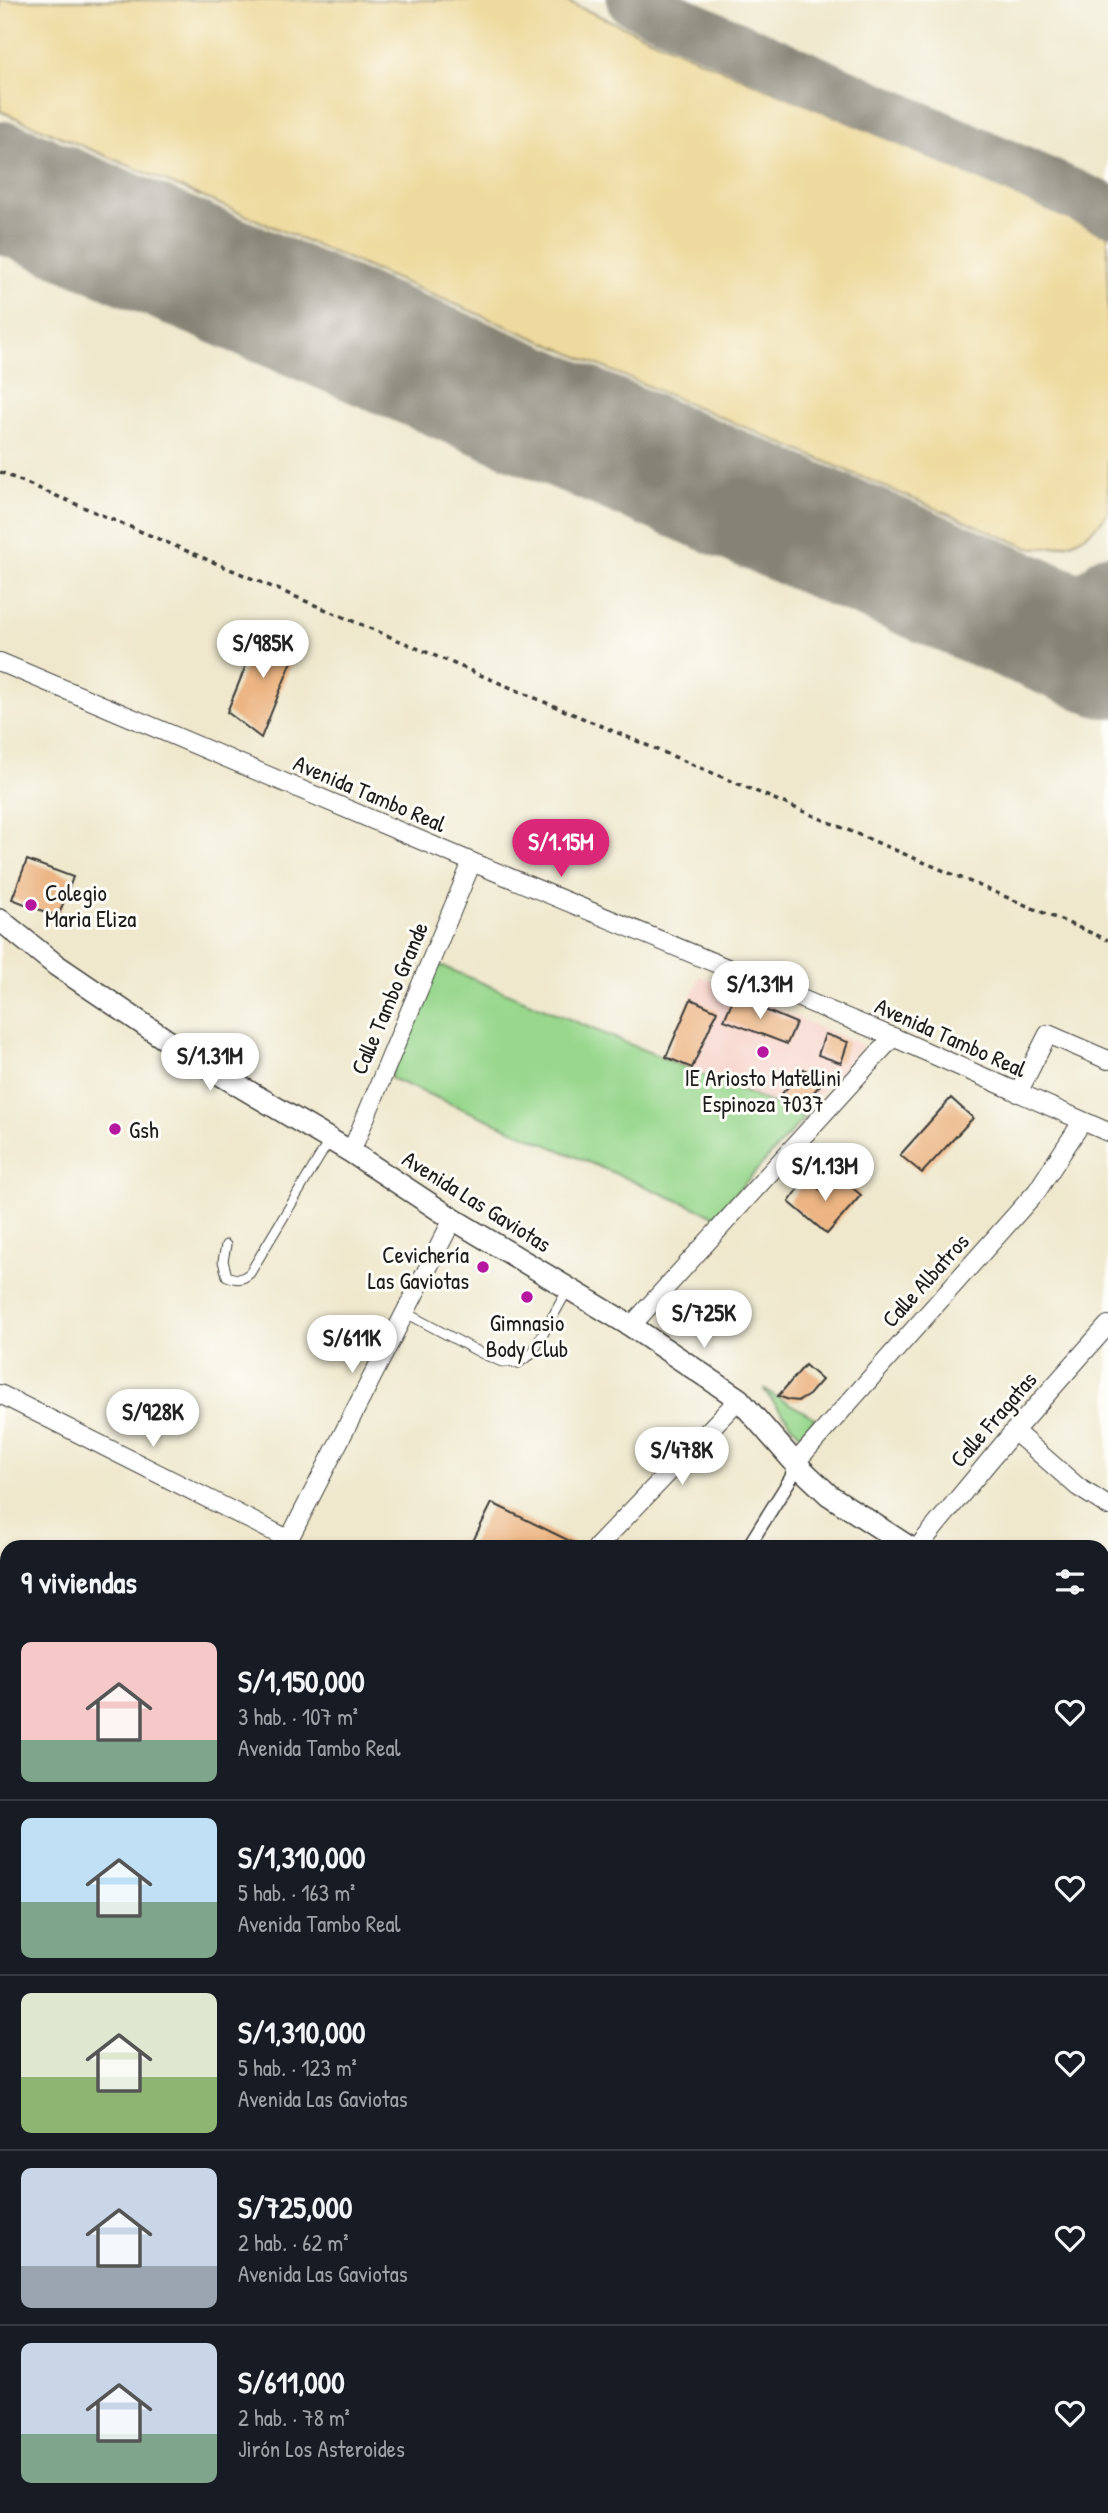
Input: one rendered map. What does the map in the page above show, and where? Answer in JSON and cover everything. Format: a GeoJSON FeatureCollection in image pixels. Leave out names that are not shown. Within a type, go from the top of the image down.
{"type":"FeatureCollection","features":[{"type":"Feature","properties":{"kind":"street","name":"Avenida Tambo Real"},"geometry":{"type":"LineString","coordinates":[[0,662],[893,1037],[1108,1132]]}},
{"type":"Feature","properties":{"kind":"street","name":"Calle Tambo Grande"},"geometry":{"type":"LineString","coordinates":[[351,1152],[472,862]]}},
{"type":"Feature","properties":{"kind":"street","name":"Avenida Las Gaviotas"},"geometry":{"type":"LineString","coordinates":[[0,920],[57,965],[199,1062],[351,1152],[453,1219],[631,1326],[739,1399],[795,1463],[829,1496],[898,1540]]}},
{"type":"Feature","properties":{"kind":"street"},"geometry":{"type":"LineString","coordinates":[[1018,1093],[1048,1034],[1108,1060]]}},
{"type":"Feature","properties":{"kind":"street"},"geometry":{"type":"LineString","coordinates":[[631,1326],[893,1037]]}},
{"type":"Feature","properties":{"kind":"street","name":"Calle Albatros"},"geometry":{"type":"LineString","coordinates":[[795,1463],[1037,1191],[1082,1122]]}},
{"type":"Feature","properties":{"kind":"street"},"geometry":{"type":"LineString","coordinates":[[288,1540],[453,1219]]}},
{"type":"Feature","properties":{"kind":"street","name":"Calle Fragatas"},"geometry":{"type":"LineString","coordinates":[[924,1540],[1014,1431],[1108,1325]]}},
{"type":"Feature","properties":{"kind":"street"},"geometry":{"type":"LineString","coordinates":[[0,1394],[280,1540]]}},
{"type":"Feature","properties":{"kind":"street"},"geometry":{"type":"LineString","coordinates":[[604,1540],[739,1399]]}},
{"type":"Feature","properties":{"kind":"street"},"geometry":{"type":"LineString","coordinates":[[1014,1431],[1078,1487],[1108,1506]]}},
{"type":"Feature","properties":{"kind":"street"},"geometry":{"type":"LineString","coordinates":[[752,1540],[791,1478],[795,1463]]}},
{"type":"Feature","properties":{"kind":"lane"},"geometry":{"type":"LineString","coordinates":[[226,1245],[223,1261],[227,1276],[236,1280],[243,1278],[250,1273],[329,1139]]}},
{"type":"Feature","properties":{"kind":"lane"},"geometry":{"type":"LineString","coordinates":[[406,1313],[481,1353],[502,1362],[518,1363],[532,1354],[568,1288]]}},
{"type":"Feature","properties":{"kind":"path"},"geometry":{"type":"LineString","coordinates":[[0,472],[1108,940]]}},
{"type":"Feature","properties":{"kind":"shaded area","name":"IE Ariosto Matellini Espinoza 7037"},"geometry":{"type":"Polygon","coordinates":[[[700,976],[864,1046],[801,1115],[665,1057],[700,976]]]}},
{"type":"Feature","properties":{"kind":"green space"},"geometry":{"type":"Polygon","coordinates":[[[437,964],[805,1117],[715,1216],[390,1078],[437,964]]]}},
{"type":"Feature","properties":{"kind":"green space"},"geometry":{"type":"Polygon","coordinates":[[[763,1389],[815,1418],[801,1436],[763,1389]]]}},
{"type":"Feature","properties":{"kind":"sand"},"geometry":{"type":"Polygon","coordinates":[[[0,0],[563,0],[765,88],[1108,230],[1108,513],[1091,531],[1074,542],[1053,547],[1029,548],[0,111],[0,0]]]}},
{"type":"Feature","properties":{"kind":"building"},"geometry":{"type":"Polygon","coordinates":[[[262,626],[300,641],[261,738],[227,712],[262,626]]]}},
{"type":"Feature","properties":{"kind":"building"},"geometry":{"type":"Polygon","coordinates":[[[27,860],[73,877],[58,917],[12,899],[27,860]]]}},
{"type":"Feature","properties":{"kind":"building"},"geometry":{"type":"Polygon","coordinates":[[[734,997],[796,1023],[787,1044],[724,1020],[734,997]]]}},
{"type":"Feature","properties":{"kind":"building"},"geometry":{"type":"Polygon","coordinates":[[[691,999],[717,1011],[692,1068],[666,1057],[691,999]]]}},
{"type":"Feature","properties":{"kind":"building"},"geometry":{"type":"Polygon","coordinates":[[[825,1034],[848,1042],[841,1063],[818,1055],[825,1034]]]}},
{"type":"Feature","properties":{"kind":"building"},"geometry":{"type":"Polygon","coordinates":[[[804,1069],[821,1084],[795,1113],[779,1097],[804,1069]]]}},
{"type":"Feature","properties":{"kind":"building"},"geometry":{"type":"Polygon","coordinates":[[[951,1098],[973,1118],[922,1173],[900,1155],[951,1098]]]}},
{"type":"Feature","properties":{"kind":"building"},"geometry":{"type":"Polygon","coordinates":[[[806,1179],[826,1194],[834,1183],[837,1186],[843,1180],[861,1195],[827,1234],[789,1202],[806,1179]]]}},
{"type":"Feature","properties":{"kind":"building"},"geometry":{"type":"Polygon","coordinates":[[[805,1365],[822,1380],[809,1395],[799,1401],[778,1396],[805,1365]]]}},
{"type":"Feature","properties":{"kind":"building"},"geometry":{"type":"Polygon","coordinates":[[[492,1503],[568,1540],[474,1540],[492,1503]]]}},
{"type":"Feature","properties":{"kind":"taxiway"},"geometry":{"type":"LineString","coordinates":[[632,0],[1108,210]]}},
{"type":"Feature","properties":{"kind":"taxiway"},"geometry":{"type":"LineString","coordinates":[[1008,611],[1038,612],[1062,609],[1084,599],[1108,580]]}},
{"type":"Feature","properties":{"kind":"runway"},"geometry":{"type":"LineString","coordinates":[[0,185],[1108,654]]}},
{"type":"Feature","properties":{"kind":"place","name":"Colegio Maria Eliza"},"geometry":{"type":"Point","coordinates":[31,905]}},
{"type":"Feature","properties":{"kind":"place","name":"IE Ariosto Matellini Espinoza 7037"},"geometry":{"type":"Point","coordinates":[763,1052]}},
{"type":"Feature","properties":{"kind":"place","name":"Gsh"},"geometry":{"type":"Point","coordinates":[115,1129]}},
{"type":"Feature","properties":{"kind":"place","name":"Cevichería Las Gaviotas"},"geometry":{"type":"Point","coordinates":[483,1267]}},
{"type":"Feature","properties":{"kind":"place","name":"Gimnasio Body Club"},"geometry":{"type":"Point","coordinates":[527,1297]}}]}
